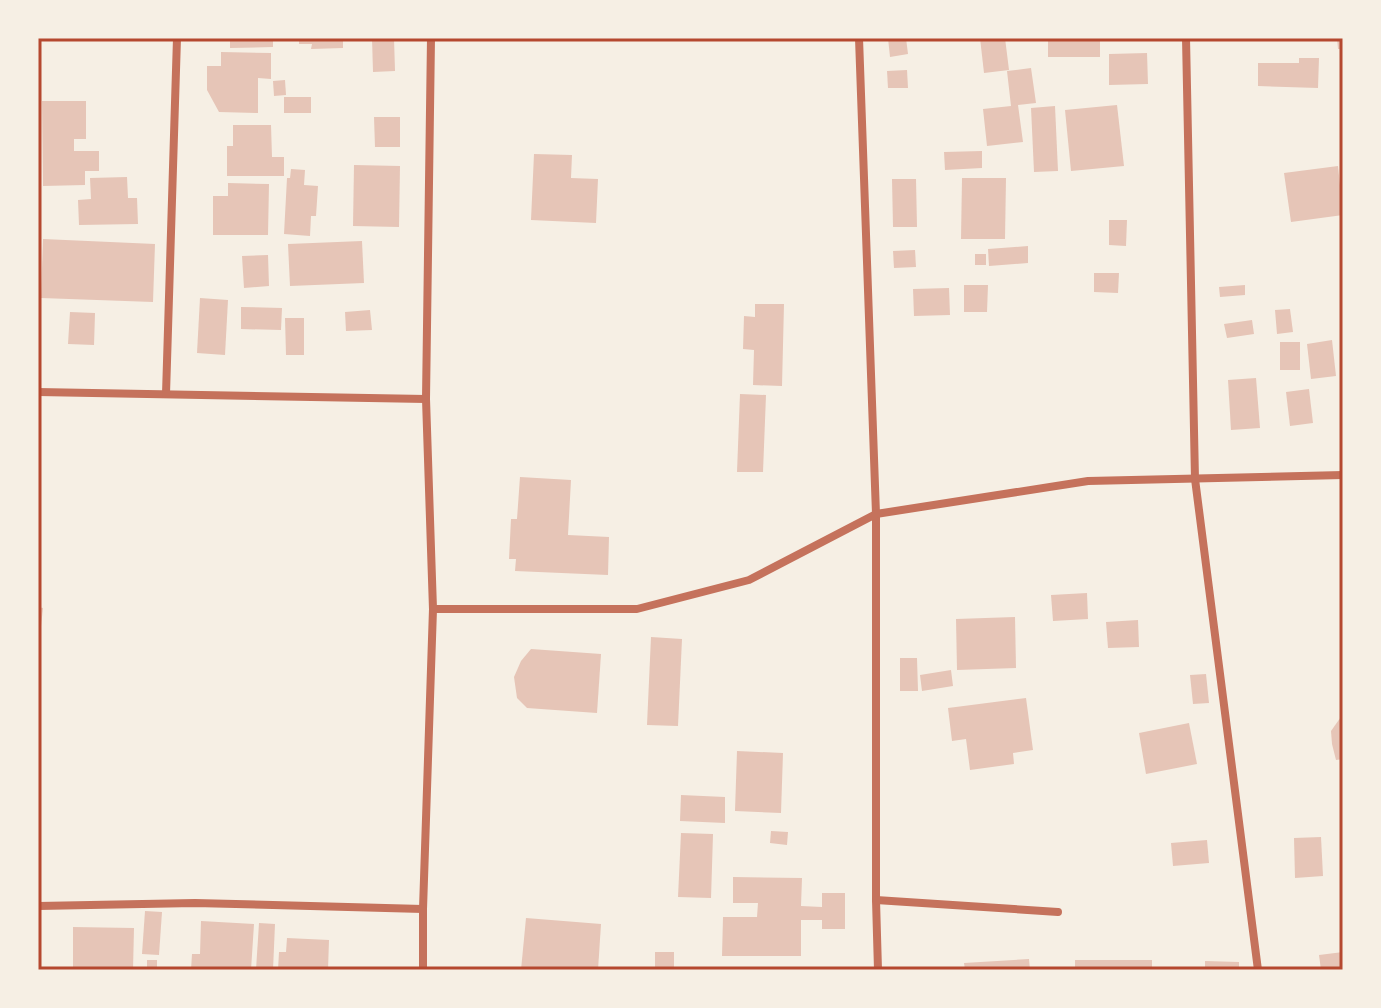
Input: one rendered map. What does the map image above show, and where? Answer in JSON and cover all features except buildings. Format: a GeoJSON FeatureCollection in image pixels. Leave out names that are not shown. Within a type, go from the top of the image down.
{"type":"FeatureCollection","features":[{"type":"Feature","properties":{"kind":"street"},"geometry":{"type":"LineString","coordinates":[[166,394],[177,38]]}},
{"type":"Feature","properties":{"kind":"street"},"geometry":{"type":"LineString","coordinates":[[423,970],[433,609],[426,399],[431,38]]}},
{"type":"Feature","properties":{"kind":"street"},"geometry":{"type":"LineString","coordinates":[[859,38],[876,514],[878,970]]}},
{"type":"Feature","properties":{"kind":"street"},"geometry":{"type":"LineString","coordinates":[[1186,38],[1195,479],[1258,970]]}},
{"type":"Feature","properties":{"kind":"street"},"geometry":{"type":"LineString","coordinates":[[38,392],[426,399]]}},
{"type":"Feature","properties":{"kind":"street"},"geometry":{"type":"LineString","coordinates":[[433,609],[637,609],[749,580],[876,514],[1088,481],[1343,475]]}},
{"type":"Feature","properties":{"kind":"street"},"geometry":{"type":"LineString","coordinates":[[876,900],[1058,912]]}},
{"type":"Feature","properties":{"kind":"street"},"geometry":{"type":"LineString","coordinates":[[38,906],[195,903],[423,909]]}}]}
